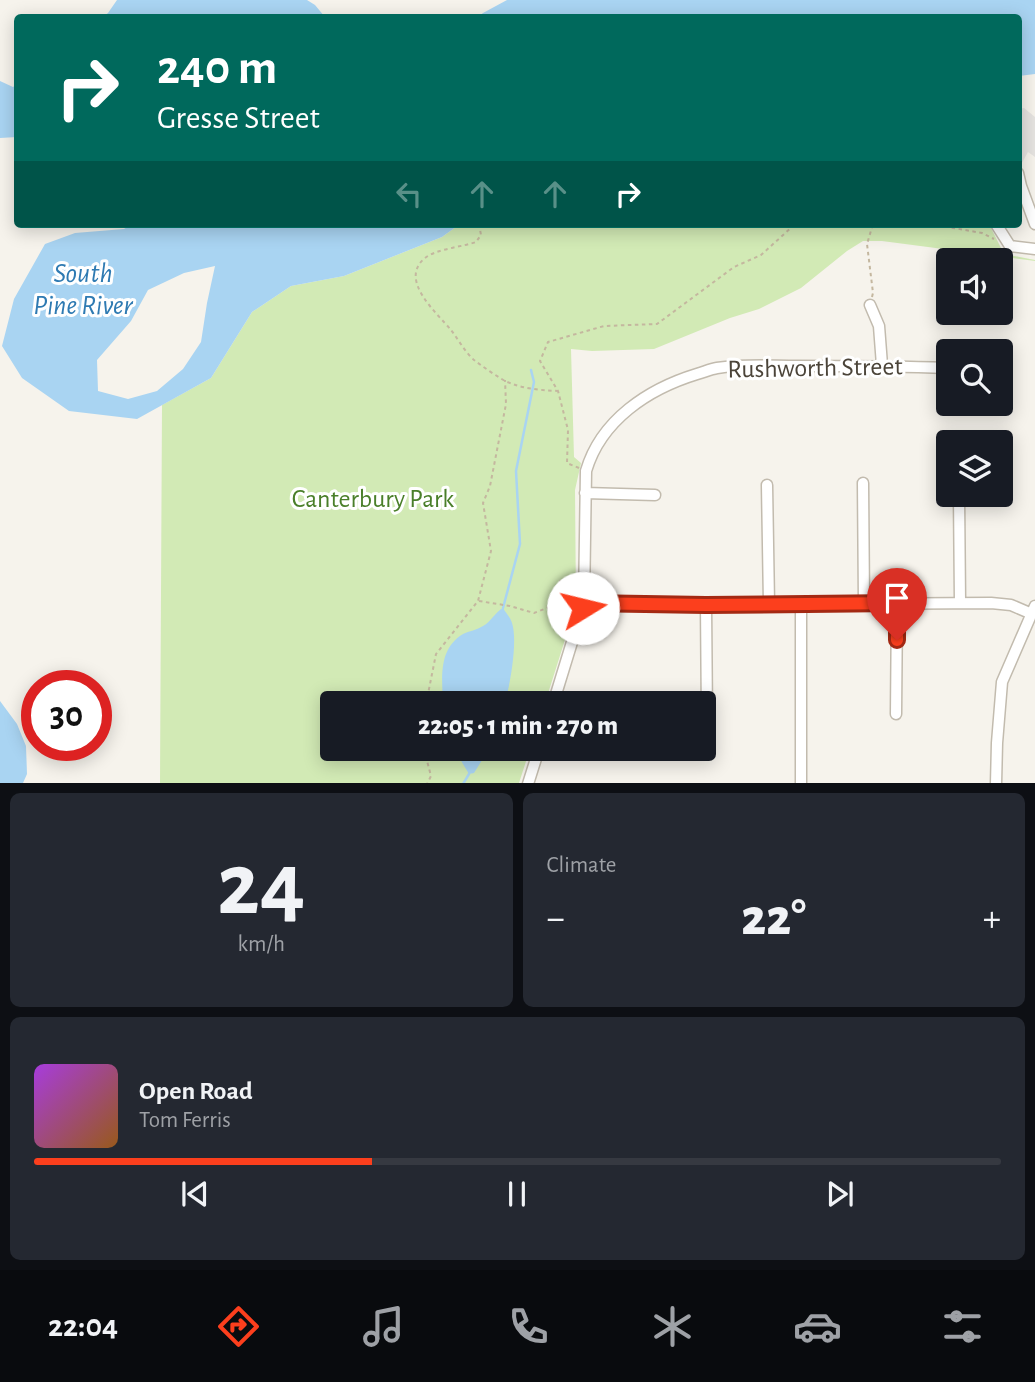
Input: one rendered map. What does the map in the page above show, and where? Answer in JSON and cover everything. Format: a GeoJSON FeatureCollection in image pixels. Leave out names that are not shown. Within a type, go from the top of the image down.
{"type":"FeatureCollection","features":[{"type":"Feature","properties":{"kind":"street"},"geometry":{"type":"LineString","coordinates":[[1022,189],[1035,224]]}},
{"type":"Feature","properties":{"kind":"street"},"geometry":{"type":"LineString","coordinates":[[999,228],[1010,246],[1035,249]]}},
{"type":"Feature","properties":{"kind":"street"},"geometry":{"type":"LineString","coordinates":[[870,305],[879,326],[882,365]]}},
{"type":"Feature","properties":{"kind":"street","name":"Rushworth Street"},"geometry":{"type":"LineString","coordinates":[[557,691],[580,604],[586,471],[599,444],[621,415],[637,401],[654,391],[716,368],[882,365],[936,368]]}},
{"type":"Feature","properties":{"kind":"street"},"geometry":{"type":"LineString","coordinates":[[863,484],[864,603]]}},
{"type":"Feature","properties":{"kind":"street"},"geometry":{"type":"LineString","coordinates":[[766,485],[769,604]]}},
{"type":"Feature","properties":{"kind":"street"},"geometry":{"type":"LineString","coordinates":[[585,493],[655,495]]}},
{"type":"Feature","properties":{"kind":"street"},"geometry":{"type":"LineString","coordinates":[[959,507],[960,602]]}},
{"type":"Feature","properties":{"kind":"street"},"geometry":{"type":"LineString","coordinates":[[580,604],[960,602],[1004,604],[1033,610],[1002,682],[996,783]]}},
{"type":"Feature","properties":{"kind":"street"},"geometry":{"type":"LineString","coordinates":[[896,714],[897,603]]}},
{"type":"Feature","properties":{"kind":"street"},"geometry":{"type":"LineString","coordinates":[[801,604],[801,783]]}},
{"type":"Feature","properties":{"kind":"street"},"geometry":{"type":"LineString","coordinates":[[706,605],[707,691]]}},
{"type":"Feature","properties":{"kind":"street"},"geometry":{"type":"LineString","coordinates":[[528,783],[535,761]]}},
{"type":"Feature","properties":{"kind":"path"},"geometry":{"type":"LineString","coordinates":[[480,228],[481,235],[476,242],[424,259],[416,271],[421,295],[472,358],[505,380],[530,390],[558,391]]}},
{"type":"Feature","properties":{"kind":"path"},"geometry":{"type":"LineString","coordinates":[[586,471],[567,463],[568,430],[558,391],[540,361],[548,342],[604,326],[657,324],[734,267],[761,255],[791,228]]}},
{"type":"Feature","properties":{"kind":"path"},"geometry":{"type":"LineString","coordinates":[[870,305],[873,293],[867,244],[872,228]]}},
{"type":"Feature","properties":{"kind":"path"},"geometry":{"type":"LineString","coordinates":[[955,228],[982,233],[995,239]]}},
{"type":"Feature","properties":{"kind":"path"},"geometry":{"type":"LineString","coordinates":[[429,691],[436,654],[478,601],[491,551],[483,503],[490,486],[506,404],[505,380]]}},
{"type":"Feature","properties":{"kind":"path"},"geometry":{"type":"LineString","coordinates":[[560,580],[562,602]]}},
{"type":"Feature","properties":{"kind":"path"},"geometry":{"type":"LineString","coordinates":[[478,601],[534,613],[562,602],[580,604]]}},
{"type":"Feature","properties":{"kind":"path"},"geometry":{"type":"LineString","coordinates":[[427,761],[431,776],[427,783]]}},
{"type":"Feature","properties":{"kind":"green space","name":"Canterbury Park"},"geometry":{"type":"Polygon","coordinates":[[[454,228],[991,228],[1001,248],[936,248],[863,241],[801,288],[759,309],[654,349],[571,349],[574,457],[581,463],[575,490],[576,605],[549,691],[320,691],[320,761],[526,761],[519,783],[160,783],[162,405],[211,378],[252,312],[291,286],[344,276],[442,237],[454,228]]]}},
{"type":"Feature","properties":{"kind":"green space","name":"Canterbury Park"},"geometry":{"type":"Polygon","coordinates":[[[1013,256],[1035,260],[1013,258],[1013,256]]]}},
{"type":"Feature","properties":{"kind":"shaded area"},"geometry":{"type":"Polygon","coordinates":[[[1022,108],[1035,117],[1035,157],[1028,152],[1022,163],[1022,108]]]}},
{"type":"Feature","properties":{"kind":"water"},"geometry":{"type":"Polygon","coordinates":[[[117,0],[307,0],[322,14],[107,14],[117,0]]]}},
{"type":"Feature","properties":{"kind":"water"},"geometry":{"type":"Polygon","coordinates":[[[507,0],[1035,0],[1035,74],[1022,76],[1022,14],[483,13],[507,0]]]}},
{"type":"Feature","properties":{"kind":"water"},"geometry":{"type":"Polygon","coordinates":[[[0,81],[14,86],[14,137],[0,138],[0,81]]]}},
{"type":"Feature","properties":{"kind":"water","name":"South Pine River"},"geometry":{"type":"Polygon","coordinates":[[[126,228],[454,228],[442,237],[344,276],[291,286],[252,312],[211,378],[137,419],[69,411],[22,378],[2,346],[14,299],[45,244],[75,233],[126,228]],[[215,266],[184,273],[148,290],[131,321],[97,360],[98,391],[128,399],[157,391],[183,369],[201,342],[215,266]]]}},
{"type":"Feature","properties":{"kind":"water"},"geometry":{"type":"Polygon","coordinates":[[[503,608],[514,631],[514,651],[508,691],[442,691],[443,665],[449,648],[463,634],[486,624],[503,608]]]}},
{"type":"Feature","properties":{"kind":"water"},"geometry":{"type":"Polygon","coordinates":[[[0,701],[21,734],[21,761],[27,761],[27,774],[23,783],[0,783],[0,701]]]}},
{"type":"Feature","properties":{"kind":"water"},"geometry":{"type":"Polygon","coordinates":[[[461,761],[482,761],[474,773],[469,774],[461,761]]]}},
{"type":"Feature","properties":{"kind":"waterway"},"geometry":{"type":"LineString","coordinates":[[503,608],[520,544],[516,471],[534,382],[531,370]]}},
{"type":"Feature","properties":{"kind":"waterway"},"geometry":{"type":"LineString","coordinates":[[464,783],[469,774]]}},
{"type":"Feature","properties":{"kind":"route"},"geometry":{"type":"LineString","coordinates":[[583,608],[584,603],[897,603],[897,640]]}}]}
